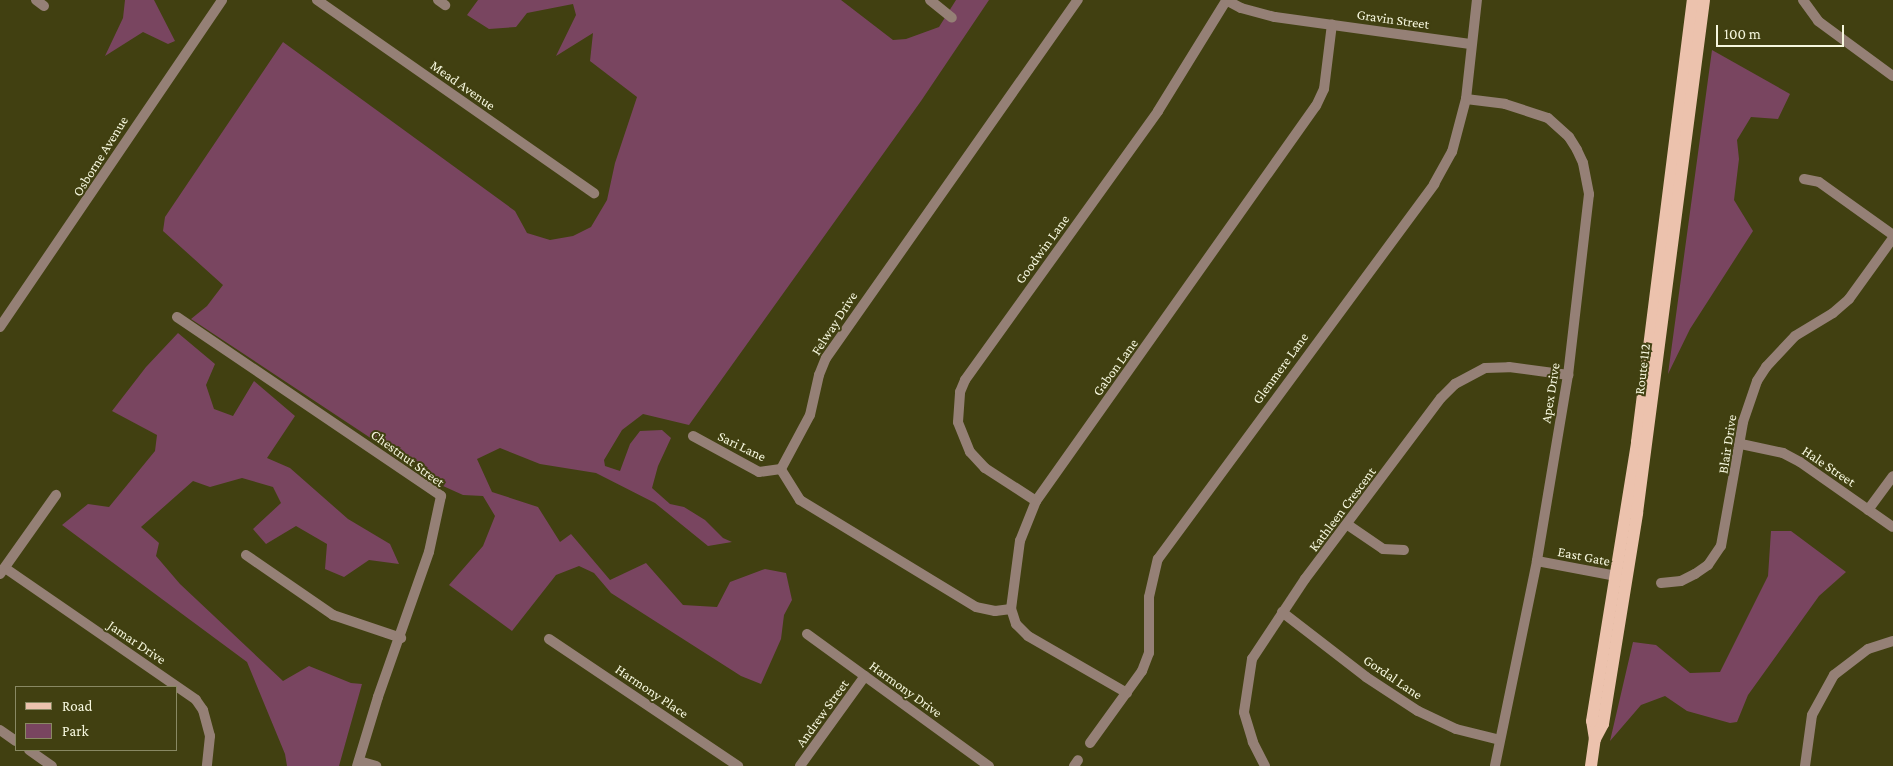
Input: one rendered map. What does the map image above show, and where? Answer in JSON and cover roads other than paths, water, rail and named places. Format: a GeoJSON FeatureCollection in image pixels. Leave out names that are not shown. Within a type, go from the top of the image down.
{"type":"FeatureCollection","features":[{"type":"Feature","properties":{"kind":"main road","name":"Route 112"},"geometry":{"type":"LineString","coordinates":[[1590,766],[1596,739],[1603,724],[1693,0]]}},
{"type":"Feature","properties":{"kind":"main road","name":"Route 112"},"geometry":{"type":"LineString","coordinates":[[1620,577],[1653,402],[1704,0]]}},
{"type":"Feature","properties":{"kind":"street","name":"Osborne Avenue"},"geometry":{"type":"LineString","coordinates":[[0,327],[222,0]]}},
{"type":"Feature","properties":{"kind":"street","name":"Mead Avenue"},"geometry":{"type":"LineString","coordinates":[[317,0],[594,193]]}},
{"type":"Feature","properties":{"kind":"street"},"geometry":{"type":"LineString","coordinates":[[930,0],[952,18]]}},
{"type":"Feature","properties":{"kind":"street","name":"Felway Drive"},"geometry":{"type":"LineString","coordinates":[[781,469],[810,415],[819,375],[826,358],[1078,0]]}},
{"type":"Feature","properties":{"kind":"street","name":"Gravin Street"},"geometry":{"type":"LineString","coordinates":[[1226,0],[1275,17],[1470,44]]}},
{"type":"Feature","properties":{"kind":"street","name":"Goodwin Lane"},"geometry":{"type":"LineString","coordinates":[[1036,501],[985,468],[970,452],[958,422],[960,392],[965,380],[1158,111],[1226,0]]}},
{"type":"Feature","properties":{"kind":"street","name":"Glenmere Lane"},"geometry":{"type":"LineString","coordinates":[[1090,744],[1142,671],[1149,653],[1149,597],[1158,559],[1434,184],[1452,152],[1466,99],[1470,44],[1477,0]]}},
{"type":"Feature","properties":{"kind":"street"},"geometry":{"type":"LineString","coordinates":[[1803,0],[1818,21],[1893,76]]}},
{"type":"Feature","properties":{"kind":"street","name":"Gabon Lane"},"geometry":{"type":"LineString","coordinates":[[1011,609],[1020,541],[1036,501],[1316,106],[1324,89],[1332,24]]}},
{"type":"Feature","properties":{"kind":"street","name":"Apex Drive"},"geometry":{"type":"LineString","coordinates":[[1466,99],[1504,104],[1548,118],[1569,138],[1583,162],[1589,194],[1588,217],[1568,375],[1537,561],[1495,766]]}},
{"type":"Feature","properties":{"kind":"street"},"geometry":{"type":"LineString","coordinates":[[1804,179],[1819,182],[1893,236]]}},
{"type":"Feature","properties":{"kind":"street","name":"Blair Drive"},"geometry":{"type":"LineString","coordinates":[[1661,583],[1681,581],[1696,574],[1716,557],[1726,530],[1742,444],[1743,422],[1750,399],[1766,367],[1795,336],[1833,314],[1849,299],[1893,236]]}},
{"type":"Feature","properties":{"kind":"street","name":"Chestnut Street"},"geometry":{"type":"LineString","coordinates":[[178,317],[441,496],[429,552],[401,638],[378,697],[358,763]]}},
{"type":"Feature","properties":{"kind":"street","name":"Kathleen Crescent"},"geometry":{"type":"LineString","coordinates":[[1265,766],[1247,725],[1244,701],[1252,659],[1282,612],[1455,384],[1470,374],[1497,366],[1568,375]]}},
{"type":"Feature","properties":{"kind":"street","name":"Sari Lane"},"geometry":{"type":"LineString","coordinates":[[693,436],[759,472],[781,469]]}},
{"type":"Feature","properties":{"kind":"street","name":"Hale Street"},"geometry":{"type":"LineString","coordinates":[[1742,444],[1784,453],[1800,462],[1893,527]]}},
{"type":"Feature","properties":{"kind":"street"},"geometry":{"type":"LineString","coordinates":[[781,469],[800,500],[976,607],[995,611],[1011,609],[1021,631],[1127,692]]}},
{"type":"Feature","properties":{"kind":"street"},"geometry":{"type":"LineString","coordinates":[[1868,510],[1893,476]]}},
{"type":"Feature","properties":{"kind":"street"},"geometry":{"type":"LineString","coordinates":[[3,571],[34,523],[56,495]]}},
{"type":"Feature","properties":{"kind":"street"},"geometry":{"type":"LineString","coordinates":[[1348,525],[1383,549],[1404,550]]}},
{"type":"Feature","properties":{"kind":"street"},"geometry":{"type":"LineString","coordinates":[[246,555],[333,615],[401,638]]}},
{"type":"Feature","properties":{"kind":"street","name":"East Gate"},"geometry":{"type":"LineString","coordinates":[[1537,561],[1620,577]]}},
{"type":"Feature","properties":{"kind":"street","name":"Jamar Drive"},"geometry":{"type":"LineString","coordinates":[[3,571],[175,686]]}},
{"type":"Feature","properties":{"kind":"street","name":"Gordal Lane"},"geometry":{"type":"LineString","coordinates":[[1282,612],[1366,677],[1418,711],[1456,728],[1500,740]]}},
{"type":"Feature","properties":{"kind":"street","name":"Harmony Drive"},"geometry":{"type":"LineString","coordinates":[[807,634],[989,766]]}},
{"type":"Feature","properties":{"kind":"street","name":"Harmony Place"},"geometry":{"type":"LineString","coordinates":[[550,639],[738,766]]}},
{"type":"Feature","properties":{"kind":"street"},"geometry":{"type":"LineString","coordinates":[[1805,766],[1812,715],[1834,674],[1868,650],[1893,641]]}},
{"type":"Feature","properties":{"kind":"street","name":"Andrew Street"},"geometry":{"type":"LineString","coordinates":[[800,766],[865,676]]}},
{"type":"Feature","properties":{"kind":"street","name":"Jamar Drive"},"geometry":{"type":"LineString","coordinates":[[178,688],[196,700],[203,710],[210,736],[206,766]]}},
{"type":"Feature","properties":{"kind":"street"},"geometry":{"type":"LineString","coordinates":[[0,730],[15,740]]}},
{"type":"Feature","properties":{"kind":"street"},"geometry":{"type":"LineString","coordinates":[[30,751],[52,766]]}},
{"type":"Feature","properties":{"kind":"street"},"geometry":{"type":"LineString","coordinates":[[358,763],[376,766]]}}]}
